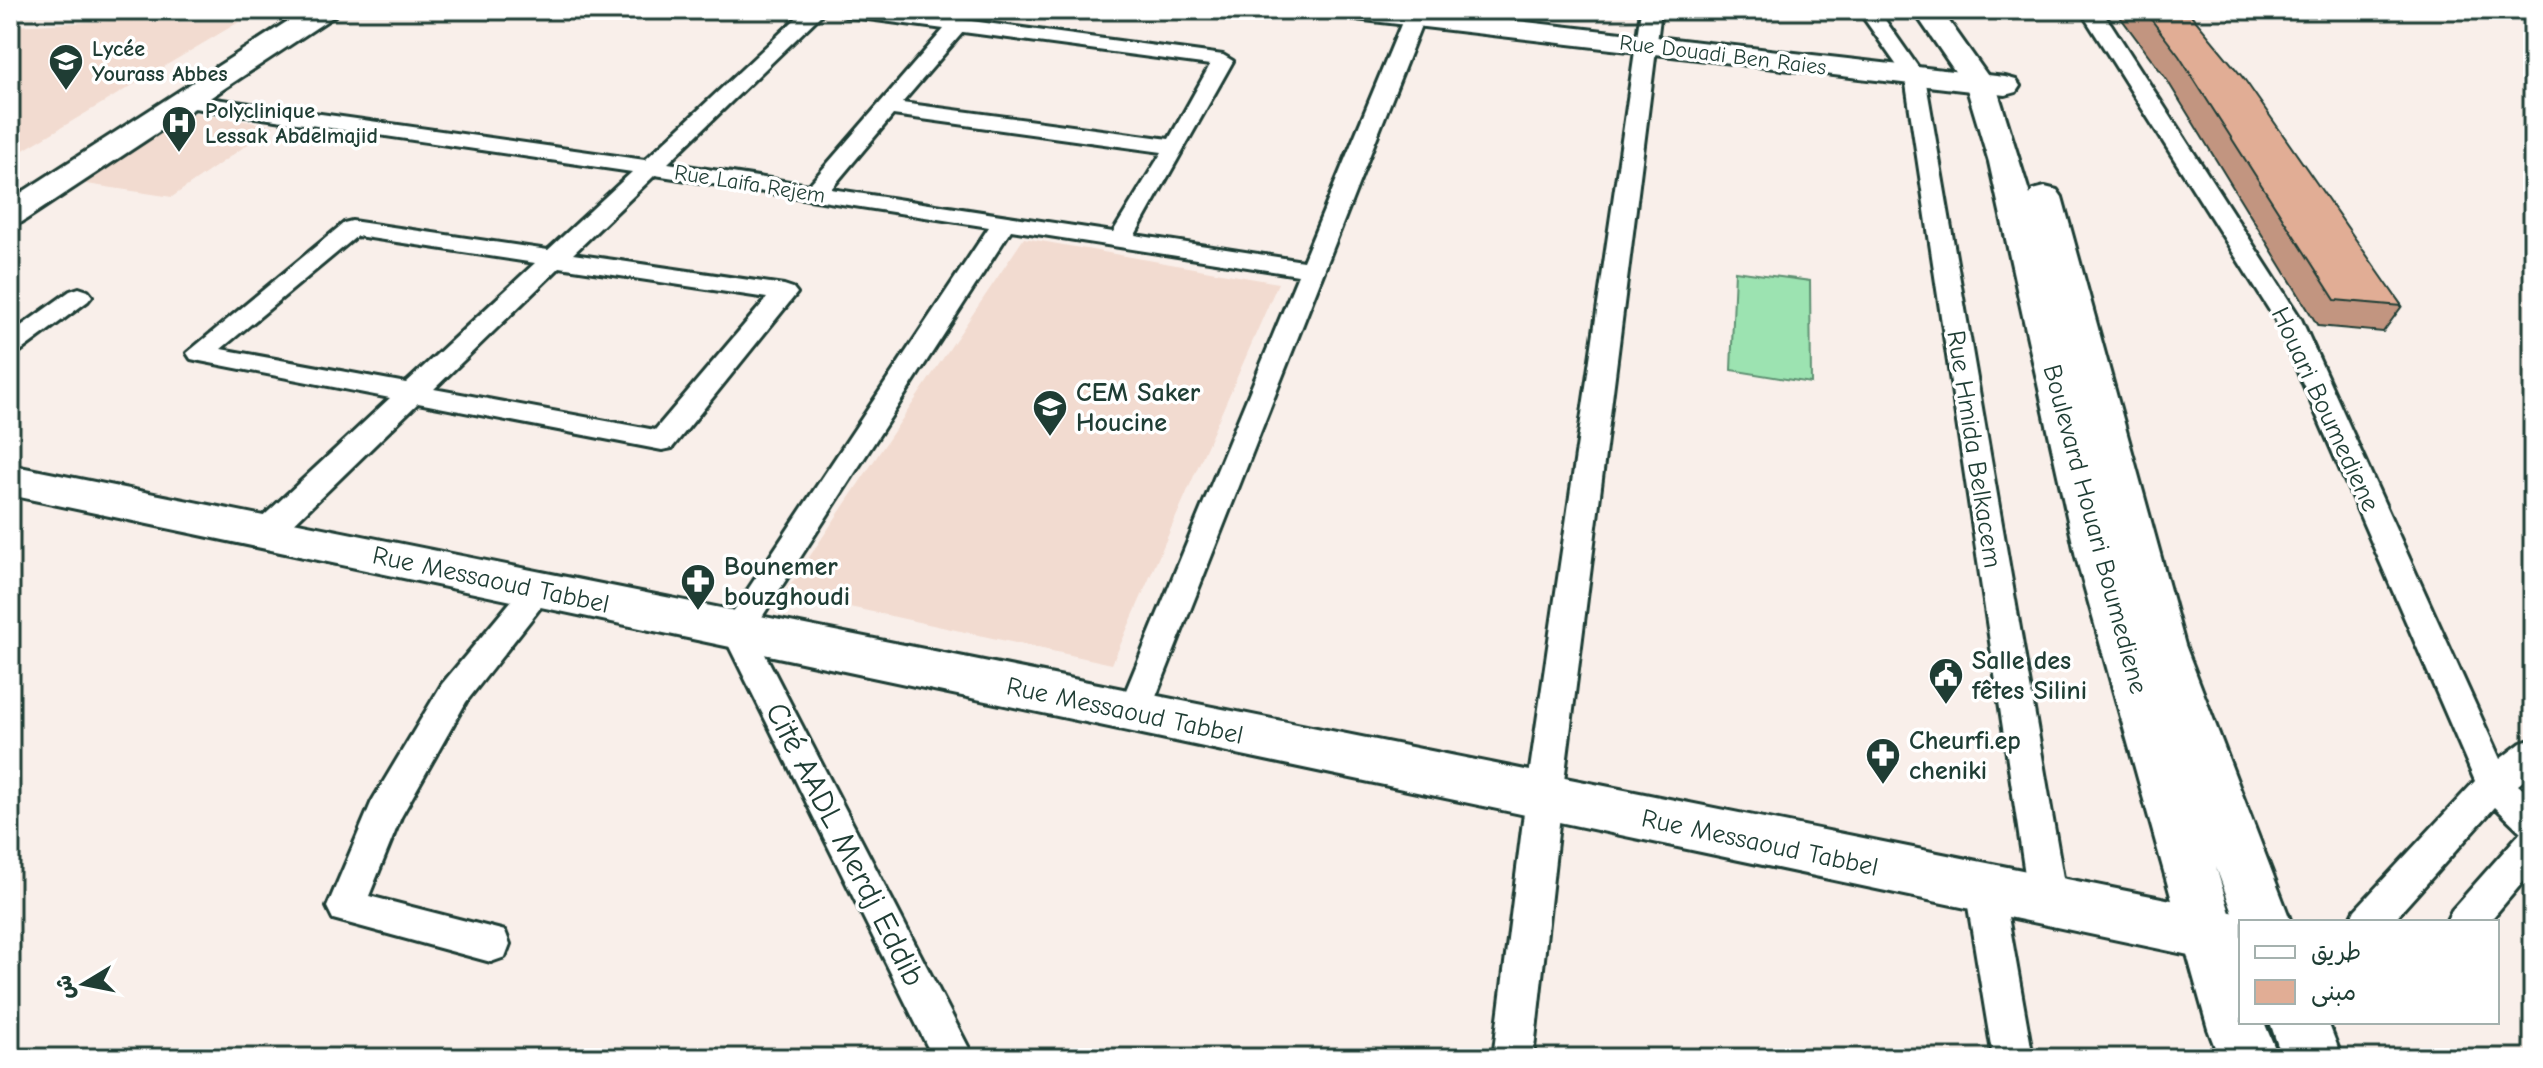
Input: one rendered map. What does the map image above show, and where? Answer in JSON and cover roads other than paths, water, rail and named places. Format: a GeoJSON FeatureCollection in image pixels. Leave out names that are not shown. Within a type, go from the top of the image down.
{"type":"FeatureCollection","features":[{"type":"Feature","properties":{"kind":"main road"},"geometry":{"type":"LineString","coordinates":[[10,215],[324,10]]}},
{"type":"Feature","properties":{"kind":"main road","name":"Rue Douadi Ben Raies"},"geometry":{"type":"LineString","coordinates":[[1347,10],[1415,14],[1646,45],[1991,84]]}},
{"type":"Feature","properties":{"kind":"main road","name":"Boulevard Houari Boumediene"},"geometry":{"type":"LineString","coordinates":[[1927,10],[1991,84],[2040,178],[2161,645],[2262,920]]}},
{"type":"Feature","properties":{"kind":"main road","name":"Boulevard Houari Boumediene"},"geometry":{"type":"LineString","coordinates":[[1953,10],[1997,66],[1991,84],[2005,162],[2098,557],[2224,937],[2239,1010]]}},
{"type":"Feature","properties":{"kind":"main road","name":"Rue Messaoud Tabbel"},"geometry":{"type":"LineString","coordinates":[[10,480],[2224,937]]}},
{"type":"Feature","properties":{"kind":"main road","name":"Boulevard Houari Boumediene"},"geometry":{"type":"LineString","coordinates":[[2242,1024],[2249,1058]]}},
{"type":"Feature","properties":{"kind":"main road"},"geometry":{"type":"LineString","coordinates":[[2300,1024],[2312,1058]]}},
{"type":"Feature","properties":{"kind":"street"},"geometry":{"type":"LineString","coordinates":[[265,533],[647,167],[816,10]]}},
{"type":"Feature","properties":{"kind":"street"},"geometry":{"type":"LineString","coordinates":[[845,10],[1223,61],[1120,241]]}},
{"type":"Feature","properties":{"kind":"street"},"geometry":{"type":"LineString","coordinates":[[1513,1058],[1544,797],[1651,10]]}},
{"type":"Feature","properties":{"kind":"street","name":"Rue Hmida Belkacem"},"geometry":{"type":"LineString","coordinates":[[1868,10],[1915,77],[2048,901]]}},
{"type":"Feature","properties":{"kind":"street","name":"Houari Boumediene"},"geometry":{"type":"LineString","coordinates":[[2090,10],[2151,100],[2288,319],[2494,784],[2533,821]]}},
{"type":"Feature","properties":{"kind":"street"},"geometry":{"type":"LineString","coordinates":[[1134,712],[1415,14]]}},
{"type":"Feature","properties":{"kind":"street"},"geometry":{"type":"LineString","coordinates":[[815,193],[958,25]]}},
{"type":"Feature","properties":{"kind":"street","name":"Rue Laifa Rejem"},"geometry":{"type":"LineString","coordinates":[[187,101],[647,167],[1312,270]]}},
{"type":"Feature","properties":{"kind":"street"},"geometry":{"type":"LineString","coordinates":[[889,108],[1176,147]]}},
{"type":"Feature","properties":{"kind":"street"},"geometry":{"type":"LineString","coordinates":[[737,630],[1004,223]]}},
{"type":"Feature","properties":{"kind":"street"},"geometry":{"type":"LineString","coordinates":[[352,228],[550,260],[784,293],[662,441],[413,391],[200,353],[352,228]]}},
{"type":"Feature","properties":{"kind":"street"},"geometry":{"type":"LineString","coordinates":[[10,346],[79,296]]}},
{"type":"Feature","properties":{"kind":"street"},"geometry":{"type":"LineString","coordinates":[[491,944],[346,907],[385,812],[454,693],[539,589]]}},
{"type":"Feature","properties":{"kind":"street","name":"Cité AADL Merdj Eddib"},"geometry":{"type":"LineString","coordinates":[[737,630],[954,1058]]}},
{"type":"Feature","properties":{"kind":"street"},"geometry":{"type":"LineString","coordinates":[[2370,920],[2494,784],[2533,753]]}},
{"type":"Feature","properties":{"kind":"street"},"geometry":{"type":"LineString","coordinates":[[2467,920],[2533,844]]}},
{"type":"Feature","properties":{"kind":"street"},"geometry":{"type":"LineString","coordinates":[[1984,888],[2013,1058]]}},
{"type":"Feature","properties":{"kind":"place","name":"Lycée Yourass Abbes"},"geometry":{"type":"Point","coordinates":[66,92]}},
{"type":"Feature","properties":{"kind":"place","name":"Polyclinique Lessak Abdelmajid"},"geometry":{"type":"Point","coordinates":[179,154]}},
{"type":"Feature","properties":{"kind":"place","name":"CEM Saker Houcine"},"geometry":{"type":"Point","coordinates":[1050,438]}},
{"type":"Feature","properties":{"kind":"place","name":"Bounemer bouzghoudi"},"geometry":{"type":"Point","coordinates":[698,612]}},
{"type":"Feature","properties":{"kind":"place","name":"Salle des fêtes Silini"},"geometry":{"type":"Point","coordinates":[1946,706]}},
{"type":"Feature","properties":{"kind":"place","name":"Cheurfi.ep cheniki"},"geometry":{"type":"Point","coordinates":[1883,786]}}]}
